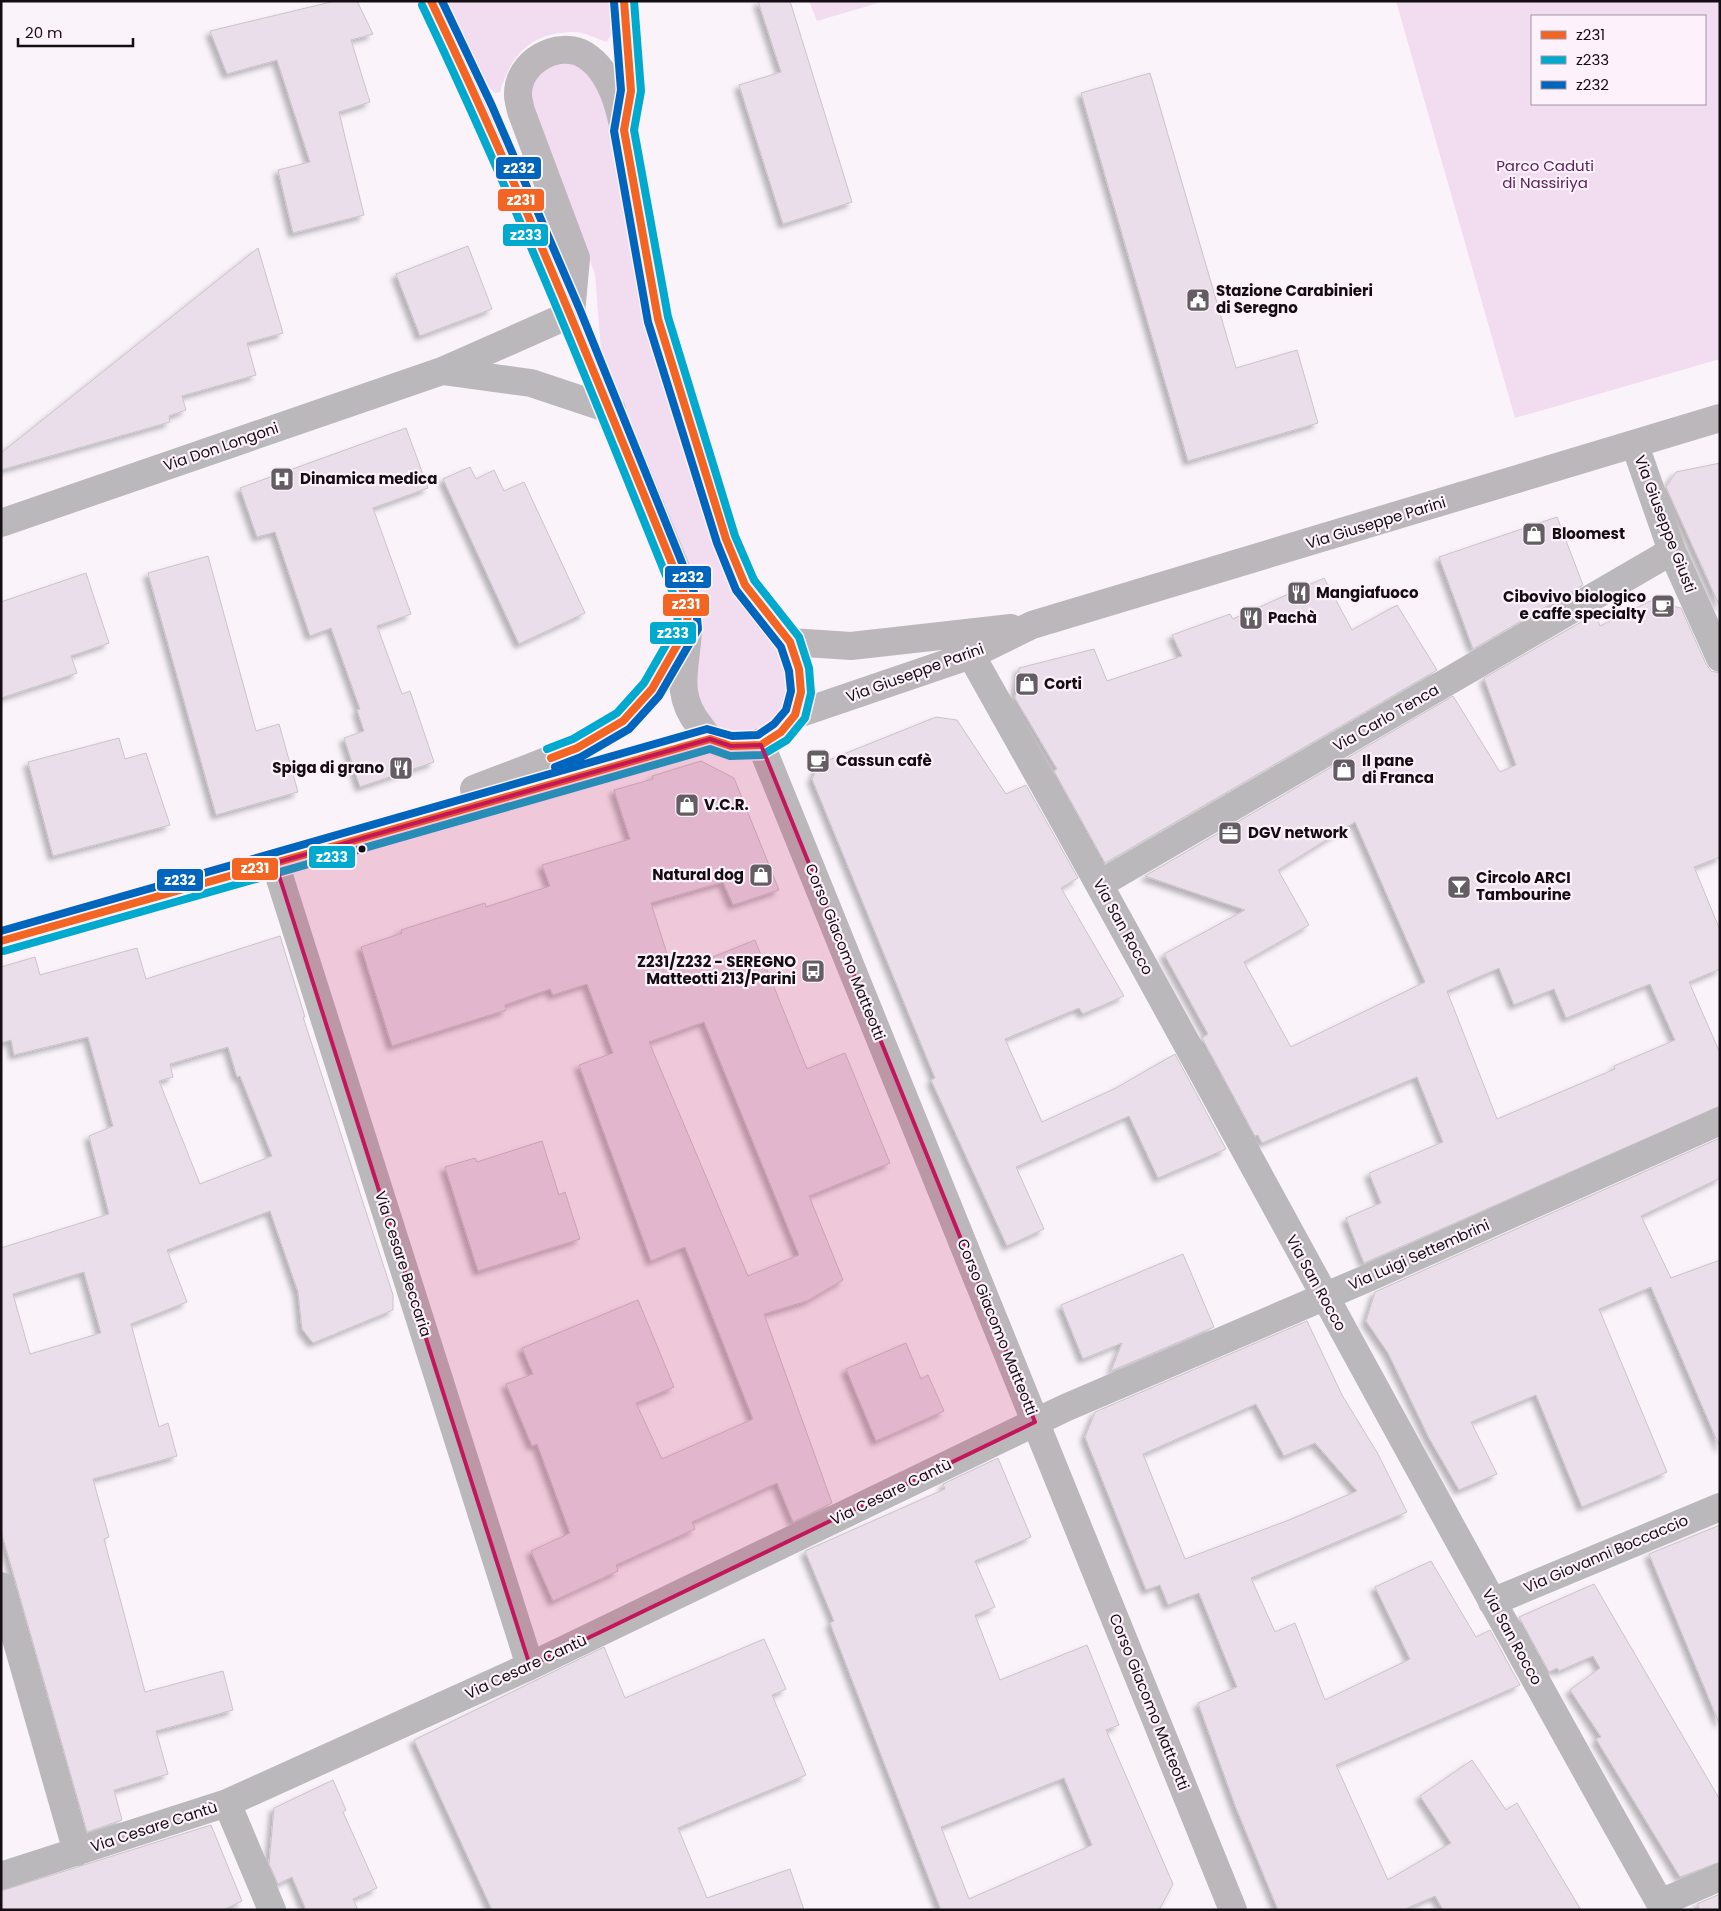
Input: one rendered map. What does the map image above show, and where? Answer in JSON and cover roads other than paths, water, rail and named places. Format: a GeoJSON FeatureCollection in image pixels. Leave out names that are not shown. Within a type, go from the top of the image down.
{"type":"FeatureCollection","features":[{"type":"Feature","properties":{"kind":"main road"},"geometry":{"type":"LineString","coordinates":[[431,1],[483,110],[612,410],[675,566],[685,596],[688,626],[682,691],[690,714],[710,739],[731,746],[761,745],[781,732],[795,715],[800,684],[799,669],[790,642],[745,585],[726,539],[658,319],[624,130],[615,98],[604,75],[594,61],[580,52],[563,48],[545,53],[531,64],[522,76],[518,93],[521,111],[576,258],[571,314]]}},
{"type":"Feature","properties":{"kind":"main road"},"geometry":{"type":"LineString","coordinates":[[624,1],[631,91],[624,130]]}},
{"type":"Feature","properties":{"kind":"main road","name":"Via Giuseppe Parini"},"geometry":{"type":"LineString","coordinates":[[795,715],[970,655],[1032,625],[1720,418]]}},
{"type":"Feature","properties":{"kind":"main road","name":"Via Giuseppe Parini"},"geometry":{"type":"LineString","coordinates":[[790,642],[851,646],[1032,625]]}},
{"type":"Feature","properties":{"kind":"main road"},"geometry":{"type":"LineString","coordinates":[[345,841],[577,748],[623,721],[652,689],[688,626]]}},
{"type":"Feature","properties":{"kind":"main road"},"geometry":{"type":"LineString","coordinates":[[1,941],[275,863],[345,841],[710,739]]}},
{"type":"Feature","properties":{"kind":"main road","name":"Corso Giacomo Matteotti"},"geometry":{"type":"LineString","coordinates":[[761,745],[1233,1910]]}},
{"type":"Feature","properties":{"kind":"street","name":"Via Don Longoni"},"geometry":{"type":"LineString","coordinates":[[1,523],[442,371],[571,314]]}},
{"type":"Feature","properties":{"kind":"street","name":"Via Don Longoni"},"geometry":{"type":"LineString","coordinates":[[442,371],[531,383],[612,410]]}},
{"type":"Feature","properties":{"kind":"street","name":"Via Giuseppe Giusti"},"geometry":{"type":"LineString","coordinates":[[1635,445],[1672,551],[1720,658]]}},
{"type":"Feature","properties":{"kind":"street","name":"Via Carlo Tenca"},"geometry":{"type":"LineString","coordinates":[[1100,884],[1672,551]]}},
{"type":"Feature","properties":{"kind":"street","name":"Via San Rocco"},"geometry":{"type":"LineString","coordinates":[[970,655],[1100,884],[1492,1602],[1662,1906]]}},
{"type":"Feature","properties":{"kind":"street","name":"Via Cesare Beccaria"},"geometry":{"type":"LineString","coordinates":[[275,863],[530,1666]]}},
{"type":"Feature","properties":{"kind":"street","name":"Via Luigi Settembrini"},"geometry":{"type":"LineString","coordinates":[[1035,1422],[1720,1121]]}},
{"type":"Feature","properties":{"kind":"street","name":"Via Cesare Cantù"},"geometry":{"type":"LineString","coordinates":[[1,1876],[227,1803],[530,1666],[1035,1422]]}},
{"type":"Feature","properties":{"kind":"street","name":"Via Giovanni Boccaccio"},"geometry":{"type":"LineString","coordinates":[[1492,1602],[1720,1506]]}},
{"type":"Feature","properties":{"kind":"street"},"geometry":{"type":"LineString","coordinates":[[1,1586],[77,1852]]}},
{"type":"Feature","properties":{"kind":"street"},"geometry":{"type":"LineString","coordinates":[[227,1803],[272,1910]]}},
{"type":"Feature","properties":{"kind":"street"},"geometry":{"type":"LineString","coordinates":[[1662,1906],[1720,1877]]}},
{"type":"Feature","properties":{"kind":"place","name":"Stazione Carabinieri di Seregno"},"geometry":{"type":"Point","coordinates":[1198,300]}},
{"type":"Feature","properties":{"kind":"place","name":"Dinamica medica"},"geometry":{"type":"Point","coordinates":[282,479]}},
{"type":"Feature","properties":{"kind":"place","name":"Bloomest"},"geometry":{"type":"Point","coordinates":[1534,534]}},
{"type":"Feature","properties":{"kind":"place","name":"Mangiafuoco"},"geometry":{"type":"Point","coordinates":[1299,593]}},
{"type":"Feature","properties":{"kind":"place","name":"Cibovivo biologico e caffe specialty"},"geometry":{"type":"Point","coordinates":[1663,606]}},
{"type":"Feature","properties":{"kind":"place","name":"Pachà"},"geometry":{"type":"Point","coordinates":[1251,618]}},
{"type":"Feature","properties":{"kind":"place","name":"Corti"},"geometry":{"type":"Point","coordinates":[1027,684]}},
{"type":"Feature","properties":{"kind":"place","name":"Cassun cafè"},"geometry":{"type":"Point","coordinates":[818,761]}},
{"type":"Feature","properties":{"kind":"place","name":"Spiga di grano"},"geometry":{"type":"Point","coordinates":[401,768]}},
{"type":"Feature","properties":{"kind":"place","name":"Il pane di Franca"},"geometry":{"type":"Point","coordinates":[1344,770]}},
{"type":"Feature","properties":{"kind":"place","name":"V.C.R."},"geometry":{"type":"Point","coordinates":[687,805]}},
{"type":"Feature","properties":{"kind":"place","name":"DGV network"},"geometry":{"type":"Point","coordinates":[1230,833]}},
{"type":"Feature","properties":{"kind":"place","name":"Natural dog"},"geometry":{"type":"Point","coordinates":[761,875]}},
{"type":"Feature","properties":{"kind":"place","name":"Circolo ARCI Tambourine"},"geometry":{"type":"Point","coordinates":[1459,887]}},
{"type":"Feature","properties":{"kind":"place","name":"Z231/Z232 - SEREGNO Matteotti 213/Parini"},"geometry":{"type":"Point","coordinates":[813,971]}},
{"type":"Feature","properties":{"kind":"park label","name":"Parco Caduti di Nassiriya"},"geometry":{"type":"Point","coordinates":[1545,174]}}]}
